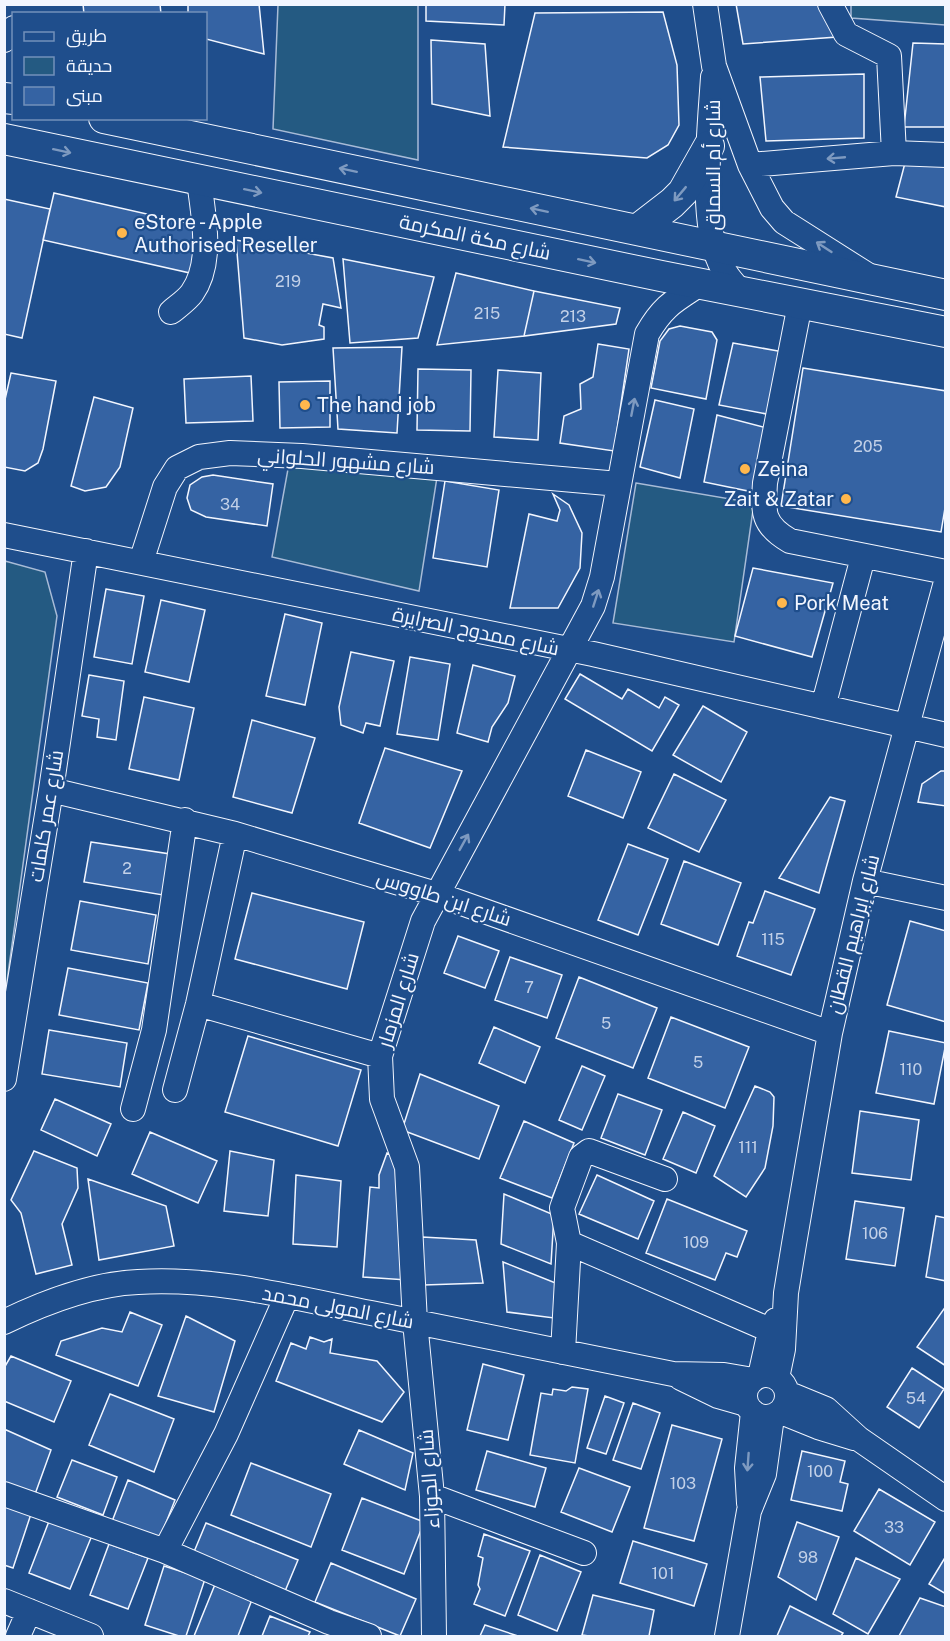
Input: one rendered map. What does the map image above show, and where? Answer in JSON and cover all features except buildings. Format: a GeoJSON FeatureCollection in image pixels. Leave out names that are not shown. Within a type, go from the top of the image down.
{"type":"FeatureCollection","features":[{"type":"Feature","properties":{"kind":"main road","name":"شارع مكة المكرمة"},"geometry":{"type":"LineString","coordinates":[[114,120],[873,279],[940,288]]}},
{"type":"Feature","properties":{"kind":"main road","name":"شارع مكة المكرمة"},"geometry":{"type":"LineString","coordinates":[[4,139],[742,293],[945,332]]}},
{"type":"Feature","properties":{"kind":"main road"},"geometry":{"type":"LineString","coordinates":[[637,230],[683,192],[709,146]]}},
{"type":"Feature","properties":{"kind":"main road"},"geometry":{"type":"LineString","coordinates":[[863,316],[945,346]]}},
{"type":"Feature","properties":{"kind":"street","name":"شارع أم السماق"},"geometry":{"type":"LineString","coordinates":[[705,4],[714,66],[750,165],[772,208],[784,222],[873,279]]}},
{"type":"Feature","properties":{"kind":"street"},"geometry":{"type":"LineString","coordinates":[[830,4],[846,34],[889,56],[894,153]]}},
{"type":"Feature","properties":{"kind":"street","name":"شارع أم السماق"},"geometry":{"type":"LineString","coordinates":[[714,66],[709,146],[709,212],[714,246],[724,272],[742,293]]}},
{"type":"Feature","properties":{"kind":"street"},"geometry":{"type":"LineString","coordinates":[[750,165],[894,153],[945,155]]}},
{"type":"Feature","properties":{"kind":"street"},"geometry":{"type":"LineString","coordinates":[[171,312],[192,294],[203,267],[206,246],[199,180]]}},
{"type":"Feature","properties":{"kind":"street"},"geometry":{"type":"LineString","coordinates":[[570,650],[593,606],[602,577],[647,334],[658,314],[700,284]]}},
{"type":"Feature","properties":{"kind":"street"},"geometry":{"type":"LineString","coordinates":[[800,304],[765,483],[763,504],[766,520],[776,533],[790,542],[945,572]]}},
{"type":"Feature","properties":{"kind":"street","name":"شارع مشهور الحلواني"},"geometry":{"type":"LineString","coordinates":[[141,562],[165,487],[177,468],[199,457],[230,453],[302,456],[619,484]]}},
{"type":"Feature","properties":{"kind":"street","name":"شارع ممدوح الصرايرة"},"geometry":{"type":"LineString","coordinates":[[4,535],[570,650],[945,735]]}},
{"type":"Feature","properties":{"kind":"street","name":"شارع عمر كلمات"},"geometry":{"type":"LineString","coordinates":[[4,1079],[51,790],[86,551]]}},
{"type":"Feature","properties":{"kind":"street"},"geometry":{"type":"LineString","coordinates":[[823,707],[863,557]]}},
{"type":"Feature","properties":{"kind":"street","name":"شارع إبراهيم القطان"},"geometry":{"type":"LineString","coordinates":[[727,1636],[750,1511],[747,1468],[766,1396],[783,1349],[786,1293],[830,1033],[865,881],[945,582]]}},
{"type":"Feature","properties":{"kind":"street","name":"شارع المزمار"},"geometry":{"type":"LineString","coordinates":[[415,1322],[407,1167],[382,1099],[380,1056],[423,921],[570,650]]}},
{"type":"Feature","properties":{"kind":"street","name":"شارع ابن طاووس"},"geometry":{"type":"LineString","coordinates":[[51,790],[185,820],[436,894],[830,1033]]}},
{"type":"Feature","properties":{"kind":"street"},"geometry":{"type":"LineString","coordinates":[[133,1109],[154,1030],[185,820]]}},
{"type":"Feature","properties":{"kind":"street"},"geometry":{"type":"LineString","coordinates":[[175,1090],[198,1004],[235,834]]}},
{"type":"Feature","properties":{"kind":"street"},"geometry":{"type":"LineString","coordinates":[[865,881],[945,898]]}},
{"type":"Feature","properties":{"kind":"street"},"geometry":{"type":"LineString","coordinates":[[198,1004],[380,1056]]}},
{"type":"Feature","properties":{"kind":"street"},"geometry":{"type":"LineString","coordinates":[[562,1352],[569,1243],[562,1208],[581,1157],[589,1151],[665,1179]]}},
{"type":"Feature","properties":{"kind":"street"},"geometry":{"type":"LineString","coordinates":[[569,1243],[772,1331]]}},
{"type":"Feature","properties":{"kind":"street","name":"شارع المولى محمد"},"geometry":{"type":"LineString","coordinates":[[4,1322],[80,1292],[137,1282],[188,1283],[287,1296],[674,1374],[724,1376],[766,1396],[818,1427],[859,1439],[945,1499]]}},
{"type":"Feature","properties":{"kind":"street","name":"شارع إبراهيم القطان"},"geometry":{"type":"LineString","coordinates":[[766,1396],[772,1331],[786,1293]]}},
{"type":"Feature","properties":{"kind":"street"},"geometry":{"type":"LineString","coordinates":[[165,1551],[226,1434],[287,1296]]}},
{"type":"Feature","properties":{"kind":"street","name":"شارع الجوزاء"},"geometry":{"type":"LineString","coordinates":[[415,1322],[432,1496],[434,1636]]}},
{"type":"Feature","properties":{"kind":"street"},"geometry":{"type":"LineString","coordinates":[[4,1494],[165,1551],[329,1622],[369,1636]]}},
{"type":"Feature","properties":{"kind":"street"},"geometry":{"type":"LineString","coordinates":[[432,1496],[584,1553]]}},
{"type":"Feature","properties":{"kind":"street"},"geometry":{"type":"LineString","coordinates":[[4,1601],[91,1636]]}},
{"type":"Feature","properties":{"kind":"street"},"geometry":{"type":"LineString","coordinates":[[18,1636],[29,1611]]}},
{"type":"Feature","properties":{"kind":"green space"},"geometry":{"type":"Polygon","coordinates":[[[278,5],[418,5],[418,160],[273,129],[278,5]]]}},
{"type":"Feature","properties":{"kind":"green space"},"geometry":{"type":"Polygon","coordinates":[[[851,5],[945,5],[945,25],[851,18],[851,5]]]}},
{"type":"Feature","properties":{"kind":"green space"},"geometry":{"type":"Polygon","coordinates":[[[290,458],[438,471],[419,591],[272,557],[290,458]]]}},
{"type":"Feature","properties":{"kind":"green space"},"geometry":{"type":"Polygon","coordinates":[[[636,483],[754,503],[734,642],[613,623],[636,483]]]}},
{"type":"Feature","properties":{"kind":"green space"},"geometry":{"type":"Polygon","coordinates":[[[5,561],[45,572],[57,616],[5,996],[5,561]]]}},
{"type":"Feature","properties":{"kind":"place","name":"eStore - Apple Authorised Reseller"},"geometry":{"type":"Point","coordinates":[122,233]}},
{"type":"Feature","properties":{"kind":"place","name":"The hand job"},"geometry":{"type":"Point","coordinates":[305,405]}},
{"type":"Feature","properties":{"kind":"place","name":"Zeina"},"geometry":{"type":"Point","coordinates":[745,469]}},
{"type":"Feature","properties":{"kind":"place","name":"Zait & Zatar"},"geometry":{"type":"Point","coordinates":[846,499]}},
{"type":"Feature","properties":{"kind":"place","name":"Pork Meat"},"geometry":{"type":"Point","coordinates":[782,603]}}]}
